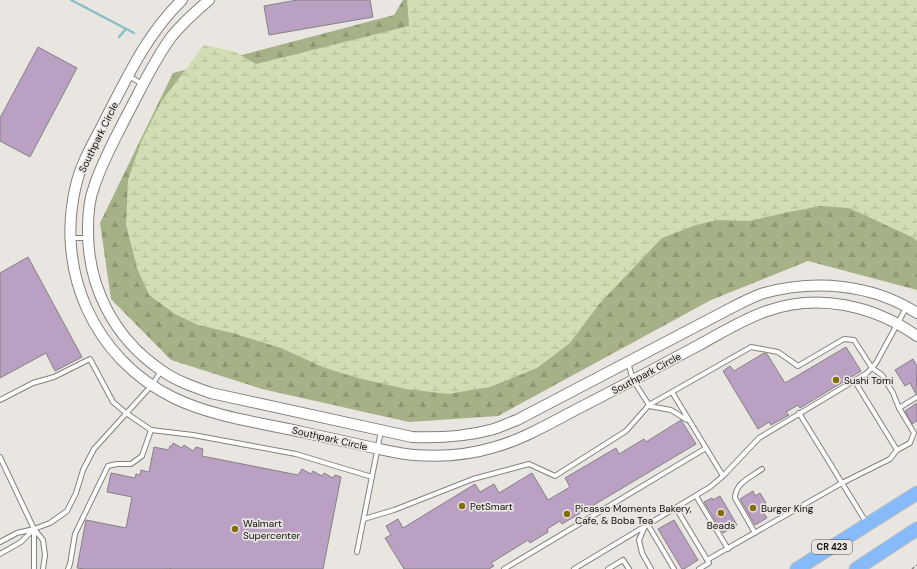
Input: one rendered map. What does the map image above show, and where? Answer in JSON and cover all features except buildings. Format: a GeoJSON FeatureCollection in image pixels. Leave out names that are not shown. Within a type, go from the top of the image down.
{"type":"FeatureCollection","features":[{"type":"Feature","properties":{"kind":"highway","name":"CR 423"},"geometry":{"type":"LineString","coordinates":[[796,569],[917,493]]}},
{"type":"Feature","properties":{"kind":"highway","name":"CR 423"},"geometry":{"type":"LineString","coordinates":[[856,569],[917,529]]}},
{"type":"Feature","properties":{"kind":"street","name":"Southpark Circle"},"geometry":{"type":"LineString","coordinates":[[182,0],[158,26],[128,76],[87,154],[76,182],[70,211],[70,238],[73,265],[80,293],[93,323],[111,348],[130,368],[152,385],[175,398],[206,410],[378,449],[411,455],[441,456],[470,453],[497,447],[524,436],[741,322],[768,310],[800,304],[832,303],[865,309],[898,324],[917,336]]}},
{"type":"Feature","properties":{"kind":"street","name":"Southpark Circle"},"geometry":{"type":"LineString","coordinates":[[209,0],[172,36],[143,84],[93,187],[88,213],[90,262],[96,288],[108,314],[125,337],[138,351],[162,371],[182,382],[211,393],[381,432],[412,437],[440,438],[467,436],[492,430],[517,420],[733,307],[763,294],[798,286],[833,285],[871,292],[907,306],[917,313]]}},
{"type":"Feature","properties":{"kind":"lane"},"geometry":{"type":"LineString","coordinates":[[128,76],[143,84]]}},
{"type":"Feature","properties":{"kind":"lane"},"geometry":{"type":"LineString","coordinates":[[70,238],[88,238]]}},
{"type":"Feature","properties":{"kind":"lane"},"geometry":{"type":"LineString","coordinates":[[574,569],[580,567],[710,487],[723,476],[759,438],[867,373],[876,363],[907,306]]}},
{"type":"Feature","properties":{"kind":"lane"},"geometry":{"type":"LineString","coordinates":[[364,519],[394,510],[473,479],[530,464],[555,476],[626,431],[649,406],[751,347],[778,352],[798,366],[844,339],[854,340],[872,368],[882,375],[893,393],[899,408],[916,433],[910,442],[897,450],[890,459],[842,483],[708,560],[709,563],[699,569]]}},
{"type":"Feature","properties":{"kind":"lane"},"geometry":{"type":"LineString","coordinates":[[0,400],[27,386],[54,377],[90,359],[113,402],[151,430],[193,435],[296,454],[372,477]]}},
{"type":"Feature","properties":{"kind":"lane"},"geometry":{"type":"LineString","coordinates":[[628,362],[633,380],[649,406]]}},
{"type":"Feature","properties":{"kind":"lane"},"geometry":{"type":"LineString","coordinates":[[0,542],[17,533],[34,530],[50,523],[67,511],[76,493],[83,470],[94,449],[152,385],[162,371]]}},
{"type":"Feature","properties":{"kind":"lane"},"geometry":{"type":"LineString","coordinates":[[854,380],[897,450]]}},
{"type":"Feature","properties":{"kind":"lane"},"geometry":{"type":"LineString","coordinates":[[672,392],[723,476]]}},
{"type":"Feature","properties":{"kind":"lane"},"geometry":{"type":"LineString","coordinates":[[899,408],[917,397]]}},
{"type":"Feature","properties":{"kind":"lane"},"geometry":{"type":"LineString","coordinates":[[649,406],[658,406],[671,410],[688,420]]}},
{"type":"Feature","properties":{"kind":"lane"},"geometry":{"type":"LineString","coordinates":[[799,413],[867,524]]}},
{"type":"Feature","properties":{"kind":"lane"},"geometry":{"type":"LineString","coordinates":[[68,569],[75,534],[108,466],[117,464],[131,464],[142,456],[151,430]]}},
{"type":"Feature","properties":{"kind":"lane"},"geometry":{"type":"LineString","coordinates":[[357,552],[381,432]]}},
{"type":"Feature","properties":{"kind":"lane"},"geometry":{"type":"LineString","coordinates":[[504,569],[706,448]]}},
{"type":"Feature","properties":{"kind":"lane"},"geometry":{"type":"LineString","coordinates":[[0,457],[34,530],[43,540],[45,555],[43,569]]}},
{"type":"Feature","properties":{"kind":"lane"},"geometry":{"type":"LineString","coordinates":[[755,533],[735,498],[735,493],[739,484],[762,469]]}},
{"type":"Feature","properties":{"kind":"lane"},"geometry":{"type":"LineString","coordinates":[[696,496],[728,549]]}},
{"type":"Feature","properties":{"kind":"lane"},"geometry":{"type":"LineString","coordinates":[[676,508],[708,560]]}},
{"type":"Feature","properties":{"kind":"lane"},"geometry":{"type":"LineString","coordinates":[[646,526],[638,540],[642,553],[651,569]]}},
{"type":"Feature","properties":{"kind":"lane"},"geometry":{"type":"LineString","coordinates":[[646,526],[674,569]]}},
{"type":"Feature","properties":{"kind":"lane"},"geometry":{"type":"LineString","coordinates":[[0,554],[21,542],[34,530]]}},
{"type":"Feature","properties":{"kind":"lane"},"geometry":{"type":"LineString","coordinates":[[34,530],[34,569]]}},
{"type":"Feature","properties":{"kind":"lane"},"geometry":{"type":"LineString","coordinates":[[608,569],[623,560],[629,569]]}},
{"type":"Feature","properties":{"kind":"path"},"geometry":{"type":"LineString","coordinates":[[912,569],[917,565]]}},
{"type":"Feature","properties":{"kind":"green space"},"geometry":{"type":"Polygon","coordinates":[[[403,0],[917,0],[917,290],[808,261],[711,300],[498,416],[409,422],[262,389],[171,360],[111,299],[100,223],[173,73],[394,15],[403,0]]]}},
{"type":"Feature","properties":{"kind":"green space"},"geometry":{"type":"Polygon","coordinates":[[[407,0],[917,0],[917,241],[914,238],[849,208],[821,206],[749,221],[717,220],[696,225],[662,238],[600,303],[570,343],[537,368],[490,387],[448,394],[406,389],[358,378],[325,368],[281,348],[232,333],[198,325],[175,314],[149,295],[137,268],[126,225],[128,180],[141,142],[161,102],[204,45],[233,51],[256,64],[409,26],[407,0]]]}},
{"type":"Feature","properties":{"kind":"waterway"},"geometry":{"type":"LineString","coordinates":[[71,0],[134,33]]}},
{"type":"Feature","properties":{"kind":"waterway"},"geometry":{"type":"LineString","coordinates":[[119,37],[126,29]]}},
{"type":"Feature","properties":{"kind":"place","name":"Sushi Tomi"},"geometry":{"type":"Point","coordinates":[836,380]}},
{"type":"Feature","properties":{"kind":"place","name":"PetSmart"},"geometry":{"type":"Point","coordinates":[462,506]}},
{"type":"Feature","properties":{"kind":"place","name":"Burger King"},"geometry":{"type":"Point","coordinates":[753,508]}},
{"type":"Feature","properties":{"kind":"place","name":"Beads"},"geometry":{"type":"Point","coordinates":[721,513]}},
{"type":"Feature","properties":{"kind":"place","name":"Picasso Moments Bakery, Cafe, & Boba Tea"},"geometry":{"type":"Point","coordinates":[567,514]}},
{"type":"Feature","properties":{"kind":"place","name":"Walmart Supercenter"},"geometry":{"type":"Point","coordinates":[235,529]}}]}
